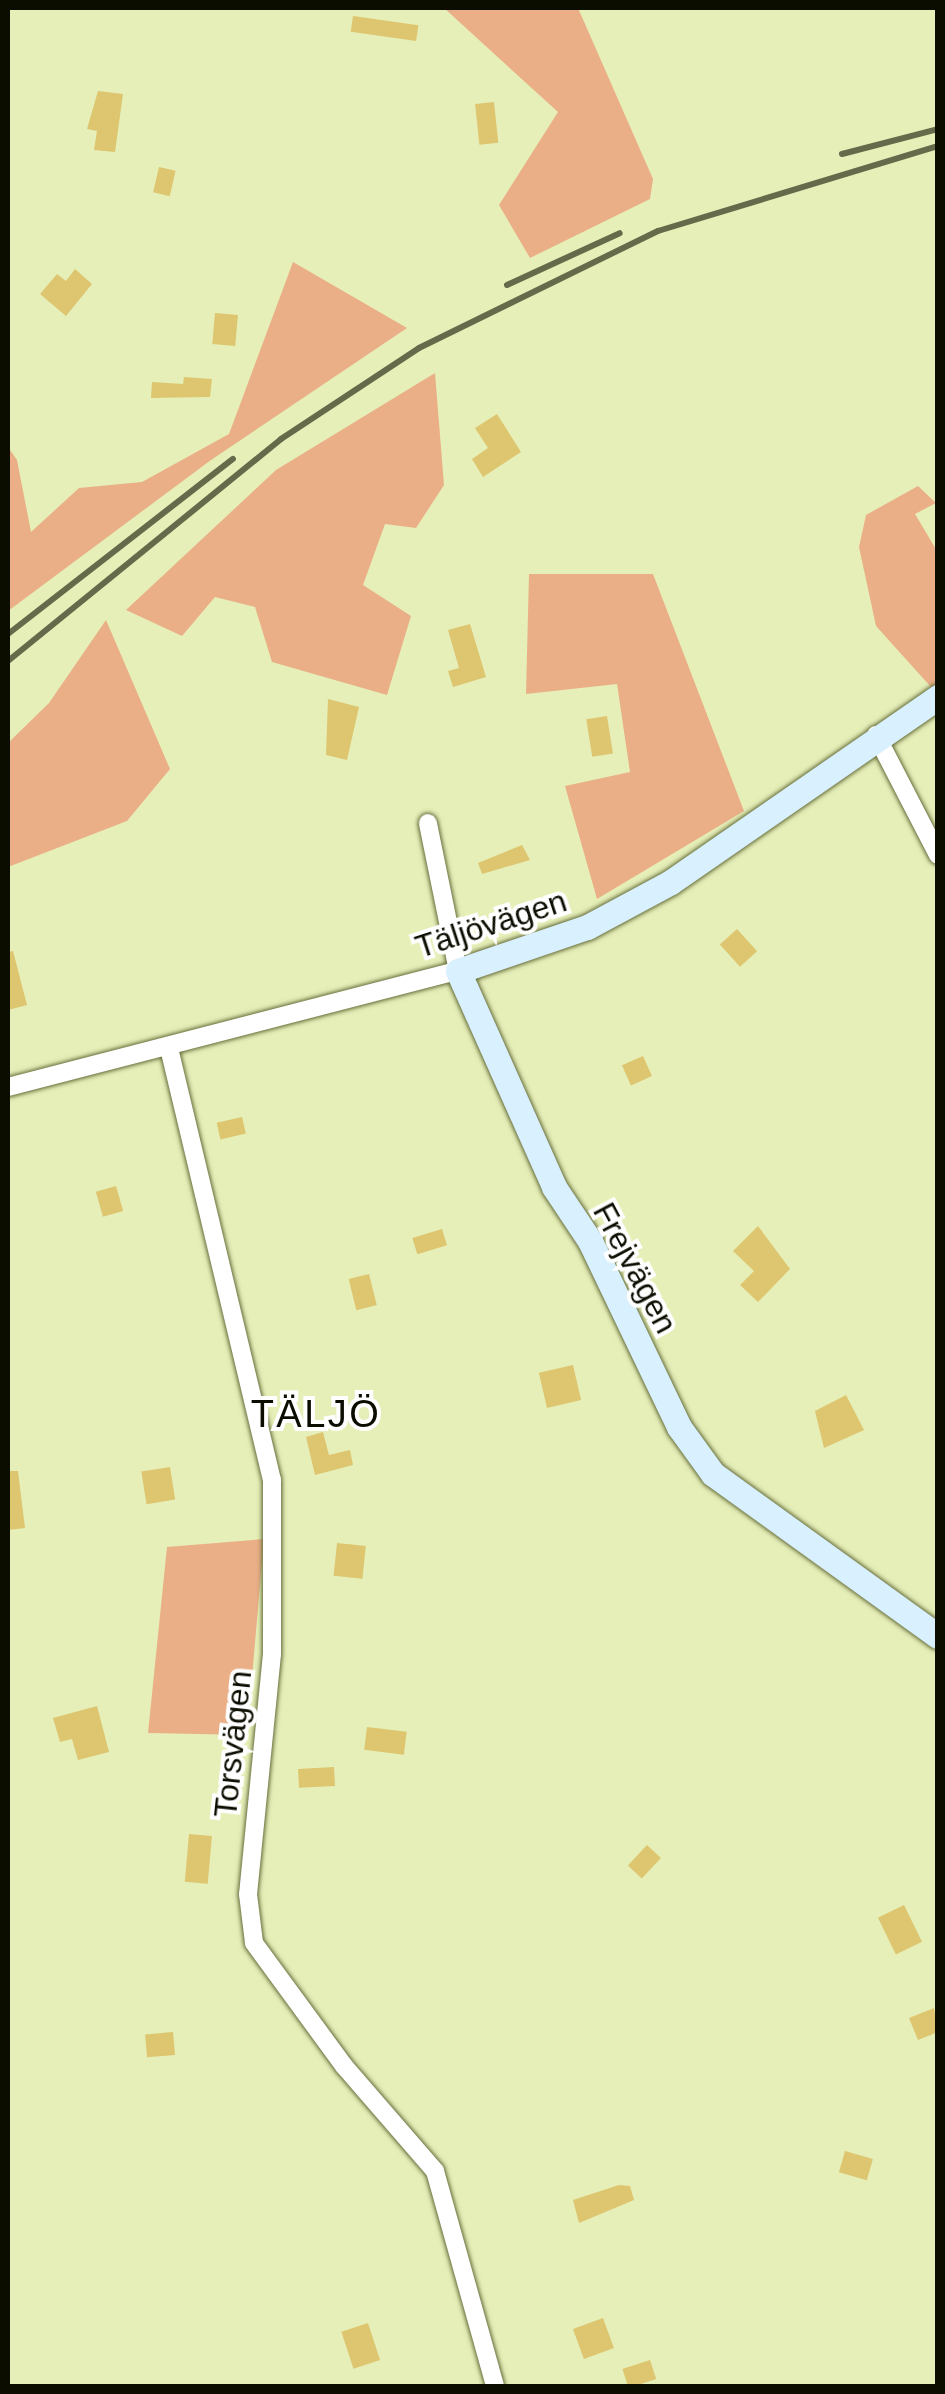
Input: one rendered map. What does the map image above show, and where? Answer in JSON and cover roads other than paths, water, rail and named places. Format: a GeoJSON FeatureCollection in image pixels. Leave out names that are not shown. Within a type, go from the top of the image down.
{"type":"FeatureCollection","features":[{"type":"Feature","properties":{"kind":"street","name":"Täljövägen"},"geometry":{"type":"LineString","coordinates":[[8,1087],[458,971],[587,927],[648,895],[938,696]]}},
{"type":"Feature","properties":{"kind":"street"},"geometry":{"type":"LineString","coordinates":[[876,736],[938,855]]}},
{"type":"Feature","properties":{"kind":"street","name":"Frejvägen"},"geometry":{"type":"LineString","coordinates":[[428,823],[458,971],[554,1187],[702,1458],[760,1512],[938,1636]]}},
{"type":"Feature","properties":{"kind":"street","name":"Torsvägen"},"geometry":{"type":"LineString","coordinates":[[168,1048],[272,1480],[272,1654],[248,1894],[254,1942],[344,2066],[435,2171],[496,2386]]}},
{"type":"Feature","properties":{"kind":"railway"},"geometry":{"type":"LineString","coordinates":[[842,154],[938,129]]}},
{"type":"Feature","properties":{"kind":"railway"},"geometry":{"type":"LineString","coordinates":[[8,661],[281,439],[419,348],[658,231],[938,146]]}},
{"type":"Feature","properties":{"kind":"railway"},"geometry":{"type":"LineString","coordinates":[[507,285],[620,233]]}},
{"type":"Feature","properties":{"kind":"railway"},"geometry":{"type":"LineString","coordinates":[[8,634],[233,459]]}},
{"type":"Feature","properties":{"kind":"district","name":"TÄLJÖ"},"geometry":{"type":"Point","coordinates":[316,1415]}}]}
